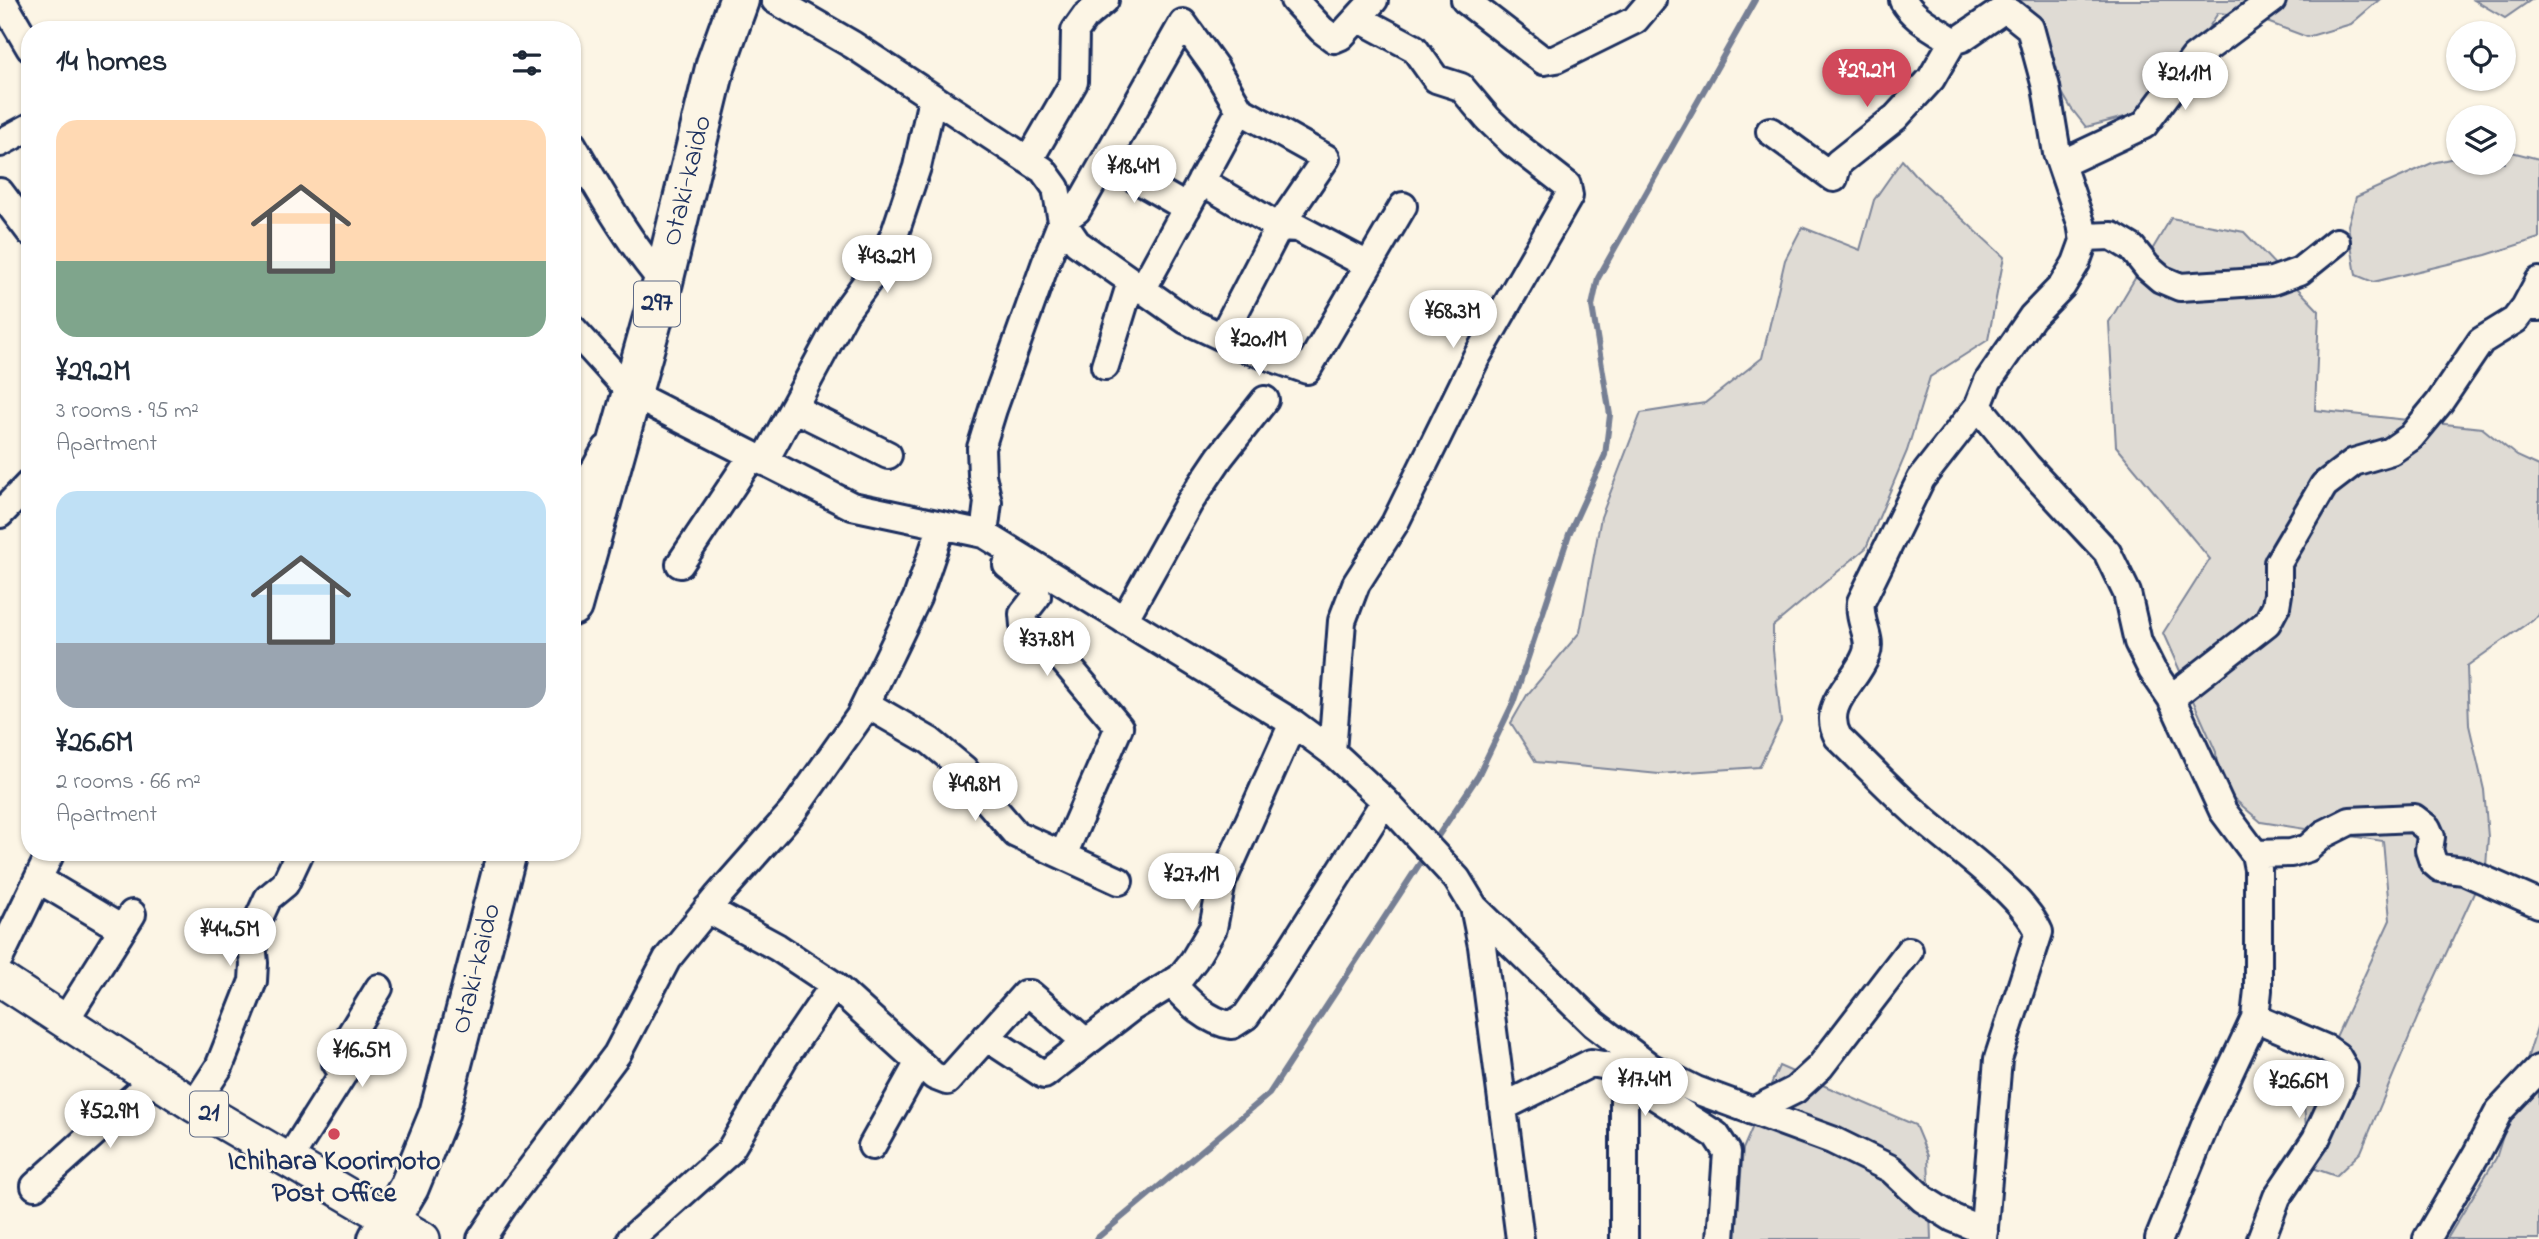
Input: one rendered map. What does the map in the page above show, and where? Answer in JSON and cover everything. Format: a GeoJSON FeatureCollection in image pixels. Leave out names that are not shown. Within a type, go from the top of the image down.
{"type":"FeatureCollection","features":[{"type":"Feature","properties":{"kind":"highway","name":"Otaki-kaido"},"geometry":{"type":"LineString","coordinates":[[581,574],[663,282],[716,64],[739,0]]}},
{"type":"Feature","properties":{"kind":"highway","name":"Otaki-kaido"},"geometry":{"type":"LineString","coordinates":[[384,1230],[414,1174],[439,1114],[505,861]]}},
{"type":"Feature","properties":{"kind":"main road","name":"21"},"geometry":{"type":"LineString","coordinates":[[0,979],[194,1105],[288,1161],[384,1230],[423,1239]]}},
{"type":"Feature","properties":{"kind":"street"},"geometry":{"type":"LineString","coordinates":[[2,0],[21,33]]}},
{"type":"Feature","properties":{"kind":"street"},"geometry":{"type":"LineString","coordinates":[[775,0],[853,45],[1043,170],[1056,188],[1062,221],[1077,243],[1136,286],[1186,320],[1250,350],[1307,370],[1403,206]]}},
{"type":"Feature","properties":{"kind":"street"},"geometry":{"type":"LineString","coordinates":[[1029,160],[1074,82],[1072,59],[1075,31],[1085,17],[1105,0]]}},
{"type":"Feature","properties":{"kind":"street"},"geometry":{"type":"LineString","coordinates":[[1294,0],[1334,39],[1341,36],[1366,9],[1415,48],[1436,79],[1461,87],[1513,143],[1567,185],[1569,196],[1476,358],[1395,523],[1356,584],[1342,621],[1332,752]]}},
{"type":"Feature","properties":{"kind":"street"},"geometry":{"type":"LineString","coordinates":[[1465,0],[1544,61],[1556,59],[1635,20],[1652,0]]}},
{"type":"Feature","properties":{"kind":"street"},"geometry":{"type":"LineString","coordinates":[[1903,0],[1924,24],[1953,41]]}},
{"type":"Feature","properties":{"kind":"street"},"geometry":{"type":"LineString","coordinates":[[2061,164],[2144,125],[2194,58],[2272,0]]}},
{"type":"Feature","properties":{"kind":"street"},"geometry":{"type":"LineString","coordinates":[[581,341],[628,410],[758,459],[852,506],[941,528],[984,534],[1293,723],[1332,752],[1385,801],[1457,879],[1474,907],[1594,1024],[1650,1067],[1696,1090],[1832,1140],[1891,1169],[1923,1199],[1983,1235],[1998,1059],[2039,932],[2034,920],[2018,901],[1921,817],[1839,737],[1832,726],[1832,713],[1866,654],[1868,640],[1859,615],[1861,602],[1921,479],[1979,407],[1988,381],[2032,317],[2062,286],[2076,263],[2084,237],[2057,153],[2046,86],[2030,28],[2010,12],[2000,12],[1962,38],[1953,41],[1931,79],[1896,117],[1838,163],[1834,178],[1770,131]]}},
{"type":"Feature","properties":{"kind":"street"},"geometry":{"type":"LineString","coordinates":[[984,534],[988,502],[982,475],[981,448],[1062,221],[1077,210],[1183,23],[1214,66],[1240,110],[1325,158],[1279,227],[1222,337]]}},
{"type":"Feature","properties":{"kind":"street"},"geometry":{"type":"LineString","coordinates":[[680,564],[793,408],[845,312],[880,264],[895,233],[917,167],[932,99]]}},
{"type":"Feature","properties":{"kind":"street"},"geometry":{"type":"LineString","coordinates":[[1105,366],[1136,286],[1187,208],[1240,110]]}},
{"type":"Feature","properties":{"kind":"street"},"geometry":{"type":"LineString","coordinates":[[0,144],[21,132]]}},
{"type":"Feature","properties":{"kind":"street"},"geometry":{"type":"LineString","coordinates":[[581,159],[644,260],[663,282]]}},
{"type":"Feature","properties":{"kind":"street"},"geometry":{"type":"LineString","coordinates":[[1105,161],[1187,208]]}},
{"type":"Feature","properties":{"kind":"street"},"geometry":{"type":"LineString","coordinates":[[1201,181],[1279,227],[1298,228],[1368,265]]}},
{"type":"Feature","properties":{"kind":"street"},"geometry":{"type":"LineString","coordinates":[[0,192],[21,220]]}},
{"type":"Feature","properties":{"kind":"street"},"geometry":{"type":"LineString","coordinates":[[2084,237],[2112,236],[2132,248],[2161,279],[2180,286],[2272,281],[2300,271],[2336,243]]}},
{"type":"Feature","properties":{"kind":"street"},"geometry":{"type":"LineString","coordinates":[[2171,698],[2267,623],[2276,606],[2278,563],[2324,485],[2354,462],[2391,451],[2411,437],[2439,403],[2481,341],[2532,307],[2539,281]]}},
{"type":"Feature","properties":{"kind":"street"},"geometry":{"type":"LineString","coordinates":[[1124,620],[1189,503],[1220,457],[1265,400]]}},
{"type":"Feature","properties":{"kind":"street"},"geometry":{"type":"LineString","coordinates":[[1979,407],[2027,466],[2107,552],[2127,593],[2138,642],[2152,670],[2171,698],[2223,811],[2255,854],[2259,869],[2258,990],[2255,1018],[2208,1118],[2159,1239]]}},
{"type":"Feature","properties":{"kind":"street"},"geometry":{"type":"LineString","coordinates":[[793,408],[888,455]]}},
{"type":"Feature","properties":{"kind":"street"},"geometry":{"type":"LineString","coordinates":[[581,494],[628,410]]}},
{"type":"Feature","properties":{"kind":"street"},"geometry":{"type":"LineString","coordinates":[[0,514],[21,492]]}},
{"type":"Feature","properties":{"kind":"street"},"geometry":{"type":"LineString","coordinates":[[481,1239],[617,1054],[667,959],[793,811],[860,716],[917,598],[941,528]]}},
{"type":"Feature","properties":{"kind":"street"},"geometry":{"type":"LineString","coordinates":[[941,528],[1007,565],[1035,587],[1037,596],[1023,614],[1024,625],[1048,642],[1119,727],[1063,855]]}},
{"type":"Feature","properties":{"kind":"street"},"geometry":{"type":"LineString","coordinates":[[866,704],[930,741],[964,769],[1016,834],[1119,881]]}},
{"type":"Feature","properties":{"kind":"street"},"geometry":{"type":"LineString","coordinates":[[986,1037],[1044,1075],[1131,1008],[1180,978],[1213,928],[1222,882],[1293,723]]}},
{"type":"Feature","properties":{"kind":"street"},"geometry":{"type":"LineString","coordinates":[[1171,984],[1205,1014],[1222,1024],[1232,1025],[1246,1016],[1385,801]]}},
{"type":"Feature","properties":{"kind":"street"},"geometry":{"type":"LineString","coordinates":[[2255,854],[2291,853],[2308,848],[2324,834],[2350,821],[2414,818],[2427,828],[2431,836],[2429,850],[2433,862],[2440,868],[2464,871],[2539,904]]}},
{"type":"Feature","properties":{"kind":"street"},"geometry":{"type":"LineString","coordinates":[[0,957],[47,861]]}},
{"type":"Feature","properties":{"kind":"street"},"geometry":{"type":"LineString","coordinates":[[194,1105],[219,1068],[253,981],[251,935],[268,898],[285,884],[296,861]]}},
{"type":"Feature","properties":{"kind":"street"},"geometry":{"type":"LineString","coordinates":[[38,879],[127,922],[64,1022]]}},
{"type":"Feature","properties":{"kind":"street"},"geometry":{"type":"LineString","coordinates":[[1474,907],[1482,946],[1520,1239]]}},
{"type":"Feature","properties":{"kind":"street"},"geometry":{"type":"LineString","coordinates":[[707,909],[777,947],[834,985],[934,1076],[947,1081],[1025,994],[1030,994],[1086,1042]]}},
{"type":"Feature","properties":{"kind":"street"},"geometry":{"type":"LineString","coordinates":[[1753,1111],[1795,1090],[1820,1067],[1909,951]]}},
{"type":"Feature","properties":{"kind":"street"},"geometry":{"type":"LineString","coordinates":[[631,1239],[729,1152],[784,1058],[834,985]]}},
{"type":"Feature","properties":{"kind":"street"},"geometry":{"type":"LineString","coordinates":[[288,1161],[343,1074],[336,1063],[338,1055],[379,988]]}},
{"type":"Feature","properties":{"kind":"street"},"geometry":{"type":"LineString","coordinates":[[2255,1018],[2327,1049],[2337,1056],[2344,1068],[2343,1080],[2316,1139],[2277,1197],[2261,1239]]}},
{"type":"Feature","properties":{"kind":"street"},"geometry":{"type":"LineString","coordinates":[[873,1146],[919,1062]]}},
{"type":"Feature","properties":{"kind":"street"},"geometry":{"type":"LineString","coordinates":[[1503,1107],[1591,1063],[1608,1066],[1716,1135],[1727,1152],[1721,1239]]}},
{"type":"Feature","properties":{"kind":"street"},"geometry":{"type":"LineString","coordinates":[[2427,1239],[2499,1111],[2539,1069]]}},
{"type":"Feature","properties":{"kind":"street"},"geometry":{"type":"LineString","coordinates":[[1624,1076],[1624,1239]]}},
{"type":"Feature","properties":{"kind":"street"},"geometry":{"type":"LineString","coordinates":[[35,1186],[154,1079]]}},
{"type":"Feature","properties":{"kind":"shaded area"},"geometry":{"type":"Polygon","coordinates":[[[2008,0],[2379,0],[2351,24],[2307,37],[2251,16],[2218,13],[2175,80],[2144,112],[2086,127],[2071,108],[2008,0]]]}},
{"type":"Feature","properties":{"kind":"shaded area"},"geometry":{"type":"Polygon","coordinates":[[[2474,0],[2531,0],[2505,18],[2474,0]]]}},
{"type":"Feature","properties":{"kind":"shaded area"},"geometry":{"type":"Polygon","coordinates":[[[2516,153],[2539,159],[2539,238],[2486,255],[2373,282],[2356,275],[2348,225],[2356,197],[2432,163],[2446,160],[2446,175],[2516,175],[2516,153]]]}},
{"type":"Feature","properties":{"kind":"shaded area"},"geometry":{"type":"Polygon","coordinates":[[[1902,160],[2004,257],[1988,340],[1930,377],[1907,451],[1866,548],[1773,626],[1781,722],[1759,767],[1659,774],[1536,762],[1511,723],[1527,695],[1580,632],[1601,517],[1641,413],[1705,403],[1762,358],[1785,260],[1802,227],[1860,250],[1874,200],[1902,160]]]}},
{"type":"Feature","properties":{"kind":"shaded area"},"geometry":{"type":"Polygon","coordinates":[[[2171,218],[2244,232],[2319,311],[2315,410],[2482,428],[2517,456],[2539,466],[2539,615],[2467,666],[2469,725],[2484,790],[2488,837],[2486,867],[2426,997],[2361,1152],[2336,1176],[2310,1167],[2304,1106],[2390,920],[2383,841],[2261,822],[2218,785],[2216,752],[2163,633],[2210,559],[2116,446],[2109,322],[2171,218]]]}},
{"type":"Feature","properties":{"kind":"shaded area"},"geometry":{"type":"Polygon","coordinates":[[[2539,1021],[2539,1239],[2447,1239],[2496,1158],[2539,1021]]]}},
{"type":"Feature","properties":{"kind":"shaded area"},"geometry":{"type":"Polygon","coordinates":[[[1779,1066],[1915,1125],[1928,1156],[1931,1239],[1736,1239],[1743,1149],[1779,1066]]]}},
{"type":"Feature","properties":{"kind":"waterway"},"geometry":{"type":"LineString","coordinates":[[1434,842],[1478,776],[1513,703],[1569,534],[1605,455],[1610,415],[1592,306],[1598,278],[1755,0]]}},
{"type":"Feature","properties":{"kind":"waterway"},"geometry":{"type":"LineString","coordinates":[[1096,1239],[1269,1094],[1426,854]]}},
{"type":"Feature","properties":{"kind":"place","name":"Ichihara Koorimoto Post Office"},"geometry":{"type":"Point","coordinates":[334,1134]}}]}
